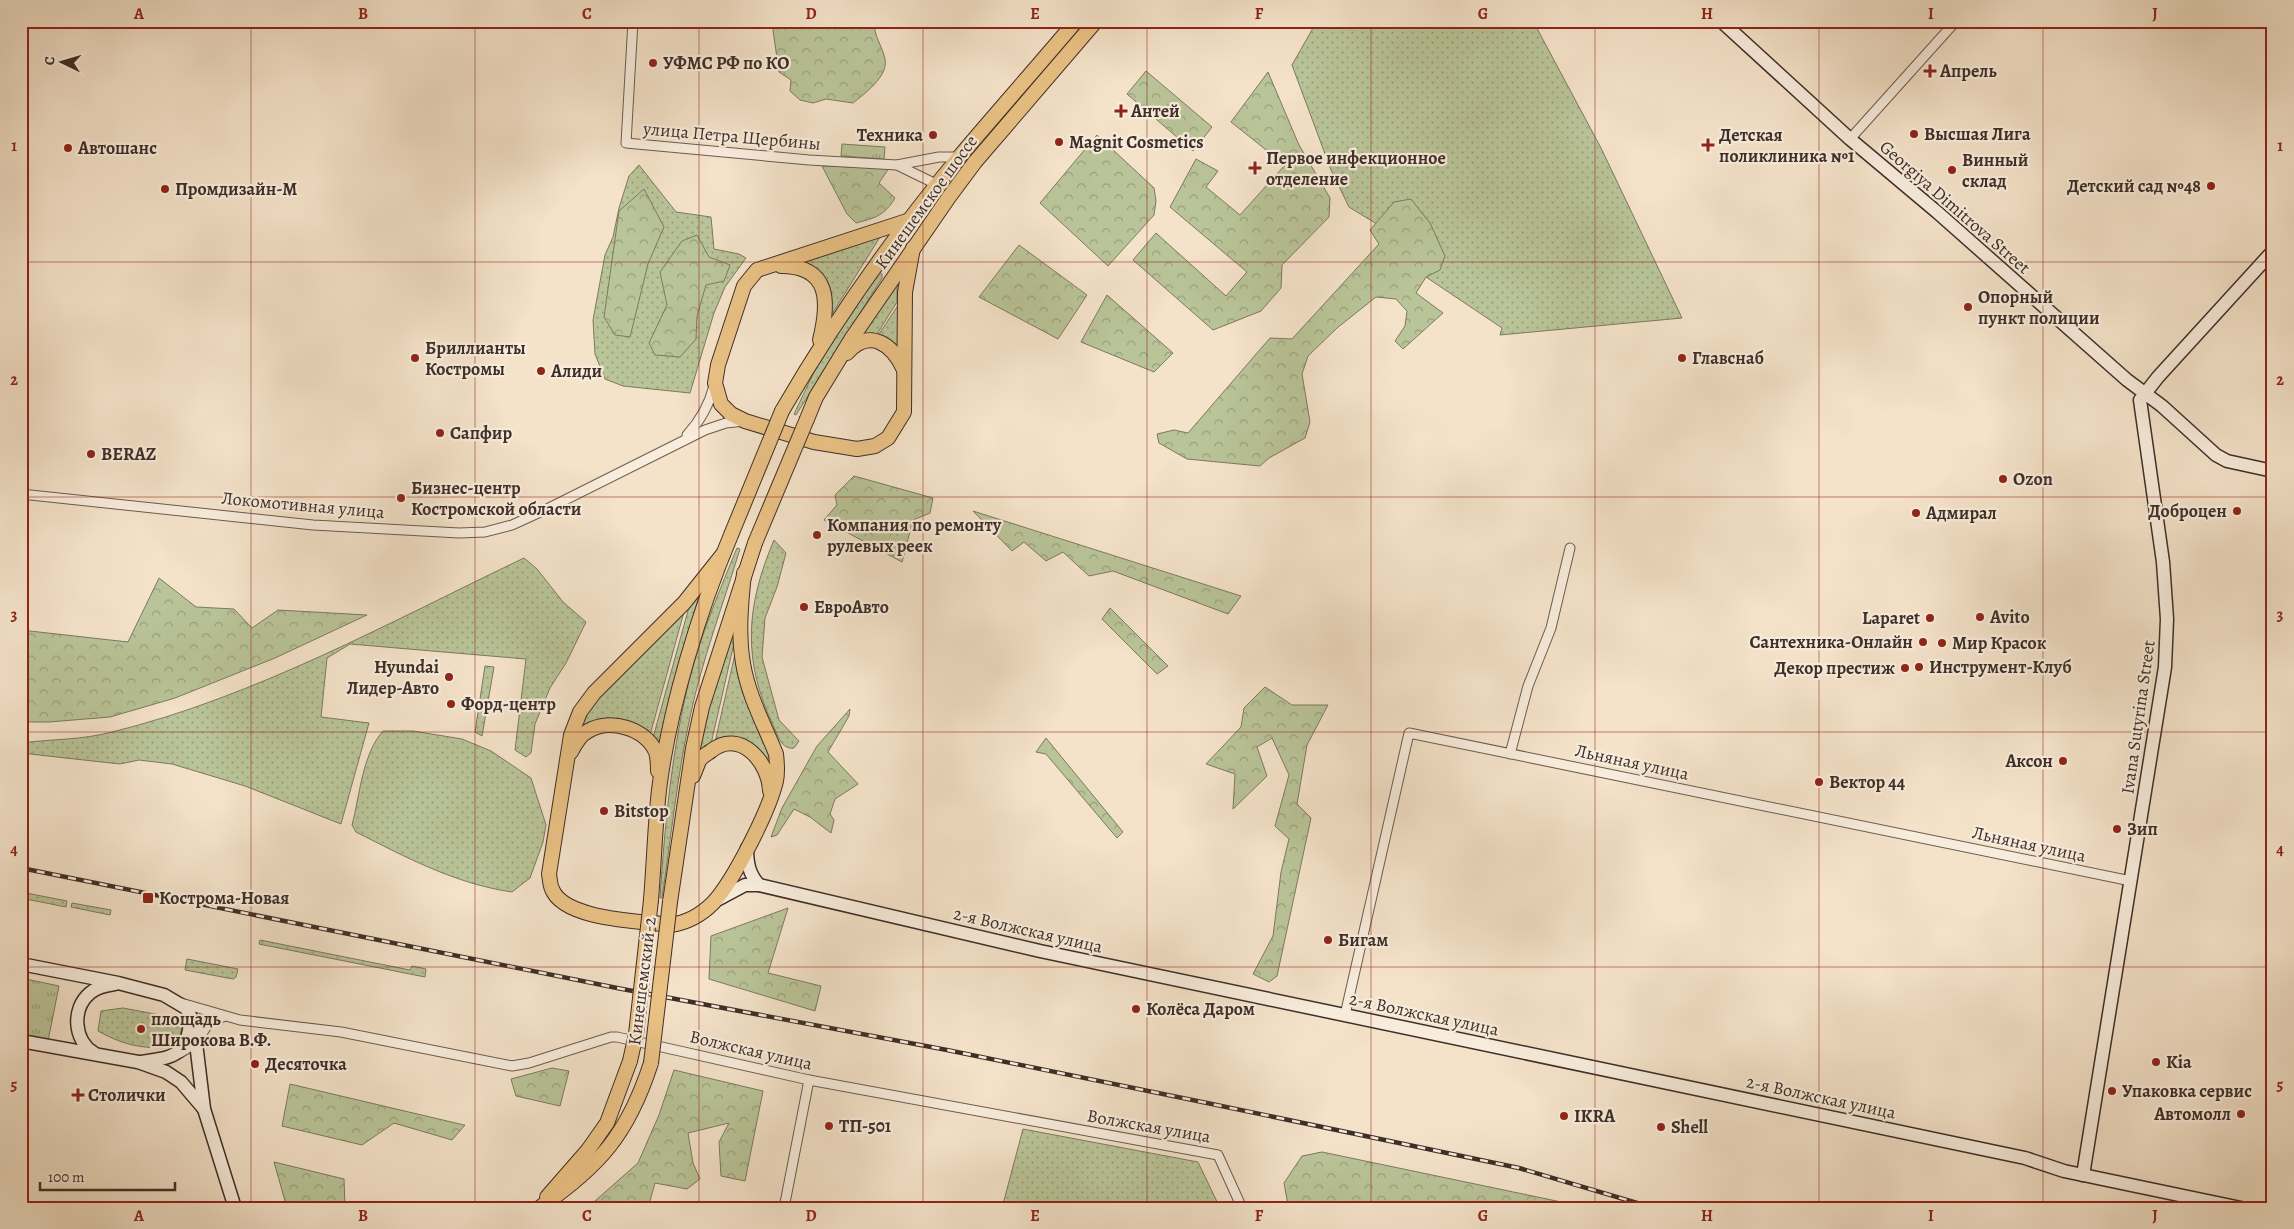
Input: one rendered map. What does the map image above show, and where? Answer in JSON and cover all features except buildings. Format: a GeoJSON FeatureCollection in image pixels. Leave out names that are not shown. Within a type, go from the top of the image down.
{"type":"FeatureCollection","features":[{"type":"Feature","properties":{"kind":"main road","name":"Кинешемское шоссе"},"geometry":{"type":"LineString","coordinates":[[723,554],[782,411],[819,347],[910,220],[960,157],[1076,21]]}},
{"type":"Feature","properties":{"kind":"main road","name":"Кинешемское шоссе"},"geometry":{"type":"LineString","coordinates":[[744,574],[816,397],[832,371],[913,248],[975,162],[1096,21]]}},
{"type":"Feature","properties":{"kind":"main road"},"geometry":{"type":"LineString","coordinates":[[910,220],[757,270],[744,286],[721,356],[715,383],[721,404],[731,414],[745,422],[821,443],[857,450],[875,446],[888,438],[904,412],[906,374],[905,292],[913,248]]}},
{"type":"Feature","properties":{"kind":"main road"},"geometry":{"type":"LineString","coordinates":[[773,266],[795,266],[811,272],[821,284],[826,304],[819,347]]}},
{"type":"Feature","properties":{"kind":"main road"},"geometry":{"type":"LineString","coordinates":[[832,371],[853,347],[864,341],[873,340],[883,343],[892,349],[906,374]]}},
{"type":"Feature","properties":{"kind":"main road"},"geometry":{"type":"LineString","coordinates":[[723,554],[684,603],[594,693],[580,712],[572,735],[549,874],[552,890],[562,902],[577,910],[595,916],[670,925],[681,924],[690,920],[713,902],[740,865],[770,799],[776,780],[776,754],[751,692],[743,663],[741,607],[744,574]]}},
{"type":"Feature","properties":{"kind":"main road"},"geometry":{"type":"LineString","coordinates":[[659,790],[671,724],[685,670],[723,554]]}},
{"type":"Feature","properties":{"kind":"main road"},"geometry":{"type":"LineString","coordinates":[[687,790],[693,748],[702,707],[744,574]]}},
{"type":"Feature","properties":{"kind":"main road"},"geometry":{"type":"LineString","coordinates":[[568,757],[577,740],[587,731],[601,725],[616,725],[631,729],[649,742],[656,751],[659,790]]}},
{"type":"Feature","properties":{"kind":"main road"},"geometry":{"type":"LineString","coordinates":[[687,790],[700,760],[722,745],[733,744],[745,747],[761,761],[770,781],[770,799]]}},
{"type":"Feature","properties":{"kind":"main road","name":"Кинешемский-2"},"geometry":{"type":"LineString","coordinates":[[539,1208],[588,1150],[607,1123],[630,1061],[636,1034],[651,900],[659,790]]}},
{"type":"Feature","properties":{"kind":"main road","name":"Кинешемский-2"},"geometry":{"type":"LineString","coordinates":[[539,1208],[561,1193],[598,1160],[621,1133],[640,1096],[651,1063],[670,902],[687,790]]}},
{"type":"Feature","properties":{"kind":"street","name":"улица Петра Щербины"},"geometry":{"type":"LineString","coordinates":[[633,21],[626,143],[809,160],[897,165],[939,157],[960,157]]}},
{"type":"Feature","properties":{"kind":"street","name":"Georgiya Dimitrova Street"},"geometry":{"type":"LineString","coordinates":[[1721,21],[1850,139],[1937,212],[2127,380],[2145,392],[2216,455],[2227,461],[2273,471]]}},
{"type":"Feature","properties":{"kind":"street"},"geometry":{"type":"LineString","coordinates":[[1850,139],[1956,21]]}},
{"type":"Feature","properties":{"kind":"street","name":"улица Петра Щербины"},"geometry":{"type":"LineString","coordinates":[[897,165],[938,185]]}},
{"type":"Feature","properties":{"kind":"street"},"geometry":{"type":"LineString","coordinates":[[2145,392],[2273,250]]}},
{"type":"Feature","properties":{"kind":"street"},"geometry":{"type":"LineString","coordinates":[[682,441],[698,424],[709,402],[715,383]]}},
{"type":"Feature","properties":{"kind":"street","name":"Ivana Sutyrina Street"},"geometry":{"type":"LineString","coordinates":[[2083,1175],[2166,667],[2167,618],[2163,562],[2140,400],[2145,392]]}},
{"type":"Feature","properties":{"kind":"street","name":"Локомотивная улица"},"geometry":{"type":"LineString","coordinates":[[21,494],[314,525],[459,533],[485,532],[512,525],[547,509],[705,430],[726,423],[745,422]]}},
{"type":"Feature","properties":{"kind":"street"},"geometry":{"type":"LineString","coordinates":[[1510,754],[1528,686],[1551,628],[1570,548]]}},
{"type":"Feature","properties":{"kind":"street","name":"Льняная улица"},"geometry":{"type":"LineString","coordinates":[[1345,1015],[1409,733],[2131,881]]}},
{"type":"Feature","properties":{"kind":"street"},"geometry":{"type":"LineString","coordinates":[[747,848],[747,862],[752,878],[759,885]]}},
{"type":"Feature","properties":{"kind":"street"},"geometry":{"type":"LineString","coordinates":[[713,902],[745,885],[759,885]]}},
{"type":"Feature","properties":{"kind":"street","name":"2-я Волжская улица"},"geometry":{"type":"LineString","coordinates":[[759,885],[1040,951],[2025,1158],[2083,1175],[2241,1208]]}},
{"type":"Feature","properties":{"kind":"street"},"geometry":{"type":"LineString","coordinates":[[21,964],[118,983],[164,995],[178,1002],[190,1013],[196,1026],[196,1043],[204,1109],[235,1208]]}},
{"type":"Feature","properties":{"kind":"street"},"geometry":{"type":"LineString","coordinates":[[98,1055],[81,1042],[78,1032],[78,1017],[82,1003],[90,993],[102,986],[118,983]]}},
{"type":"Feature","properties":{"kind":"street","name":"Волжская улица"},"geometry":{"type":"LineString","coordinates":[[178,1002],[224,1017],[341,1032],[512,1066],[529,1063],[611,1037],[617,1037],[809,1080],[1218,1155],[1242,1208]]}},
{"type":"Feature","properties":{"kind":"street"},"geometry":{"type":"LineString","coordinates":[[180,1053],[186,1045],[190,1013]]}},
{"type":"Feature","properties":{"kind":"street"},"geometry":{"type":"LineString","coordinates":[[138,1062],[180,1053],[196,1043],[210,1022],[224,1017]]}},
{"type":"Feature","properties":{"kind":"street"},"geometry":{"type":"LineString","coordinates":[[21,1041],[138,1062],[166,1072],[181,1082],[204,1109]]}},
{"type":"Feature","properties":{"kind":"street"},"geometry":{"type":"LineString","coordinates":[[784,1208],[809,1080]]}},
{"type":"Feature","properties":{"kind":"green space"},"geometry":{"type":"Polygon","coordinates":[[[782,21],[802,26],[818,26],[822,21],[874,21],[875,32],[885,59],[885,65],[880,78],[853,103],[826,99],[813,103],[800,100],[790,91],[791,80],[779,72],[772,23],[782,21]]]}},
{"type":"Feature","properties":{"kind":"green space"},"geometry":{"type":"Polygon","coordinates":[[[1317,21],[1533,21],[1601,148],[1682,318],[1500,335],[1502,328],[1426,277],[1393,234],[1349,207],[1331,170],[1292,65],[1317,21]]]}},
{"type":"Feature","properties":{"kind":"green space"},"geometry":{"type":"Polygon","coordinates":[[[1146,71],[1212,127],[1193,151],[1127,94],[1146,71]]]}},
{"type":"Feature","properties":{"kind":"green space"},"geometry":{"type":"Polygon","coordinates":[[[1268,72],[1299,145],[1330,198],[1329,217],[1282,265],[1281,288],[1261,311],[1213,330],[1133,260],[1156,233],[1226,296],[1247,272],[1170,207],[1196,159],[1218,171],[1206,187],[1240,215],[1285,165],[1231,122],[1268,72]]]}},
{"type":"Feature","properties":{"kind":"green space"},"geometry":{"type":"Polygon","coordinates":[[[1097,135],[1154,188],[1156,201],[1154,215],[1108,266],[1040,203],[1097,135]]]}},
{"type":"Feature","properties":{"kind":"green space"},"geometry":{"type":"Polygon","coordinates":[[[842,144],[885,147],[884,159],[841,156],[842,144]]]}},
{"type":"Feature","properties":{"kind":"green space"},"geometry":{"type":"Polygon","coordinates":[[[639,165],[676,212],[711,217],[714,249],[739,254],[746,258],[725,287],[714,313],[690,393],[623,386],[605,379],[595,354],[593,320],[605,255],[613,237],[619,208],[629,176],[639,165]]]}},
{"type":"Feature","properties":{"kind":"green space"},"geometry":{"type":"Polygon","coordinates":[[[822,166],[889,168],[879,183],[895,198],[883,213],[869,220],[856,223],[847,214],[822,166]]]}},
{"type":"Feature","properties":{"kind":"green space"},"geometry":{"type":"Polygon","coordinates":[[[644,189],[664,227],[648,264],[630,337],[615,335],[604,317],[619,211],[644,189]]]}},
{"type":"Feature","properties":{"kind":"green space"},"geometry":{"type":"Polygon","coordinates":[[[1411,199],[1430,223],[1445,256],[1440,270],[1426,277],[1416,293],[1443,313],[1403,349],[1395,341],[1405,326],[1407,311],[1396,299],[1376,297],[1337,328],[1308,356],[1302,374],[1310,422],[1305,438],[1269,458],[1260,466],[1187,459],[1159,443],[1157,434],[1174,430],[1188,433],[1270,338],[1292,339],[1379,244],[1370,230],[1394,202],[1411,199]]]}},
{"type":"Feature","properties":{"kind":"green space"},"geometry":{"type":"Polygon","coordinates":[[[697,235],[709,257],[730,265],[724,281],[706,285],[697,316],[696,339],[680,357],[655,355],[649,343],[667,305],[660,272],[682,241],[697,235]]]}},
{"type":"Feature","properties":{"kind":"green space"},"geometry":{"type":"Polygon","coordinates":[[[880,237],[832,314],[824,284],[815,271],[803,260],[880,237]]]}},
{"type":"Feature","properties":{"kind":"green space"},"geometry":{"type":"Polygon","coordinates":[[[1019,245],[1087,295],[1058,339],[979,297],[1019,245]]]}},
{"type":"Feature","properties":{"kind":"green space"},"geometry":{"type":"Polygon","coordinates":[[[879,272],[882,274],[882,278],[796,415],[794,414],[824,351],[879,272]]]}},
{"type":"Feature","properties":{"kind":"green space"},"geometry":{"type":"Polygon","coordinates":[[[897,282],[897,302],[877,334],[863,334],[897,282]]]}},
{"type":"Feature","properties":{"kind":"green space"},"geometry":{"type":"Polygon","coordinates":[[[1107,295],[1173,353],[1154,372],[1081,342],[1107,295]]]}},
{"type":"Feature","properties":{"kind":"green space"},"geometry":{"type":"Polygon","coordinates":[[[899,304],[899,350],[892,341],[879,334],[899,304]]]}},
{"type":"Feature","properties":{"kind":"green space"},"geometry":{"type":"Polygon","coordinates":[[[854,476],[933,498],[930,513],[913,520],[902,562],[824,520],[837,505],[835,495],[854,476]]]}},
{"type":"Feature","properties":{"kind":"green space"},"geometry":{"type":"Polygon","coordinates":[[[973,511],[1241,596],[1228,614],[1113,571],[1089,576],[1063,552],[1046,561],[1024,542],[1012,551],[973,511]]]}},
{"type":"Feature","properties":{"kind":"green space"},"geometry":{"type":"Polygon","coordinates":[[[774,540],[786,553],[777,587],[765,618],[762,657],[779,720],[799,741],[794,748],[786,747],[780,741],[763,701],[752,655],[753,610],[758,587],[774,540]]]}},
{"type":"Feature","properties":{"kind":"green space"},"geometry":{"type":"Polygon","coordinates":[[[737,548],[740,549],[707,654],[690,717],[662,898],[660,898],[670,785],[684,701],[701,641],[737,548]]]}},
{"type":"Feature","properties":{"kind":"green space"},"geometry":{"type":"Polygon","coordinates":[[[524,558],[537,569],[563,602],[586,622],[566,663],[550,688],[535,724],[531,753],[526,757],[515,750],[526,659],[350,644],[327,658],[321,717],[369,723],[341,824],[245,786],[172,764],[139,760],[120,764],[21,753],[21,743],[101,735],[165,717],[218,699],[322,656],[524,558]]]}},
{"type":"Feature","properties":{"kind":"green space"},"geometry":{"type":"Polygon","coordinates":[[[159,578],[196,607],[234,609],[252,628],[278,610],[367,615],[275,658],[175,698],[110,717],[49,722],[21,722],[21,630],[128,642],[159,578]]]}},
{"type":"Feature","properties":{"kind":"green space"},"geometry":{"type":"Polygon","coordinates":[[[699,596],[678,667],[659,746],[653,738],[689,607],[699,596]]]}},
{"type":"Feature","properties":{"kind":"green space"},"geometry":{"type":"Polygon","coordinates":[[[1110,608],[1168,666],[1157,674],[1102,619],[1110,608]]]}},
{"type":"Feature","properties":{"kind":"green space"},"geometry":{"type":"Polygon","coordinates":[[[684,612],[650,735],[630,723],[615,719],[607,719],[578,730],[594,701],[684,612]]]}},
{"type":"Feature","properties":{"kind":"green space"},"geometry":{"type":"Polygon","coordinates":[[[733,616],[735,639],[711,744],[697,751],[733,616]]]}},
{"type":"Feature","properties":{"kind":"green space"},"geometry":{"type":"Polygon","coordinates":[[[737,645],[769,750],[771,765],[769,766],[763,756],[715,742],[737,645]]]}},
{"type":"Feature","properties":{"kind":"green space"},"geometry":{"type":"Polygon","coordinates":[[[485,666],[494,667],[482,736],[475,732],[485,666]]]}},
{"type":"Feature","properties":{"kind":"green space"},"geometry":{"type":"Polygon","coordinates":[[[1265,687],[1292,705],[1328,705],[1307,745],[1297,804],[1311,818],[1277,976],[1269,982],[1253,974],[1273,936],[1281,872],[1289,839],[1275,826],[1289,775],[1272,738],[1257,747],[1267,776],[1233,809],[1235,774],[1206,764],[1241,727],[1244,708],[1265,687]]]}},
{"type":"Feature","properties":{"kind":"green space"},"geometry":{"type":"Polygon","coordinates":[[[850,709],[849,716],[828,752],[858,784],[835,799],[830,814],[834,820],[831,833],[810,817],[794,809],[777,835],[771,837],[782,808],[817,746],[850,709]]]}},
{"type":"Feature","properties":{"kind":"green space"},"geometry":{"type":"Polygon","coordinates":[[[383,731],[413,731],[462,739],[491,751],[531,778],[546,825],[543,842],[530,878],[512,892],[471,883],[431,868],[356,832],[352,825],[366,763],[370,752],[383,731]]]}},
{"type":"Feature","properties":{"kind":"green space"},"geometry":{"type":"Polygon","coordinates":[[[1046,738],[1123,832],[1117,838],[1046,754],[1036,752],[1046,738]]]}},
{"type":"Feature","properties":{"kind":"green space"},"geometry":{"type":"Polygon","coordinates":[[[21,892],[67,901],[66,907],[21,898],[21,892]]]}},
{"type":"Feature","properties":{"kind":"green space"},"geometry":{"type":"Polygon","coordinates":[[[72,903],[111,910],[110,915],[71,907],[72,903]]]}},
{"type":"Feature","properties":{"kind":"green space"},"geometry":{"type":"Polygon","coordinates":[[[788,908],[768,973],[821,986],[815,1011],[709,979],[711,936],[788,908]]]}},
{"type":"Feature","properties":{"kind":"green space"},"geometry":{"type":"Polygon","coordinates":[[[260,940],[410,970],[412,966],[426,969],[425,977],[259,944],[260,940]]]}},
{"type":"Feature","properties":{"kind":"green space"},"geometry":{"type":"Polygon","coordinates":[[[187,959],[238,969],[236,977],[233,979],[185,970],[187,959]]]}},
{"type":"Feature","properties":{"kind":"green space"},"geometry":{"type":"Polygon","coordinates":[[[21,978],[59,986],[48,1041],[21,1036],[21,978]]]}},
{"type":"Feature","properties":{"kind":"green space"},"geometry":{"type":"Polygon","coordinates":[[[123,1008],[160,1015],[182,1027],[177,1047],[155,1048],[136,1046],[118,1041],[98,1031],[101,1011],[123,1008]]]}},
{"type":"Feature","properties":{"kind":"green space"},"geometry":{"type":"Polygon","coordinates":[[[552,1068],[569,1071],[560,1106],[516,1096],[511,1079],[552,1068]]]}},
{"type":"Feature","properties":{"kind":"green space"},"geometry":{"type":"Polygon","coordinates":[[[674,1070],[763,1091],[745,1181],[721,1176],[719,1142],[729,1123],[688,1133],[693,1163],[700,1179],[687,1189],[655,1183],[648,1208],[587,1208],[638,1163],[659,1115],[674,1070]]]}},
{"type":"Feature","properties":{"kind":"green space"},"geometry":{"type":"Polygon","coordinates":[[[290,1084],[465,1125],[452,1140],[394,1123],[362,1145],[282,1126],[290,1084]]]}},
{"type":"Feature","properties":{"kind":"green space"},"geometry":{"type":"Polygon","coordinates":[[[1023,1129],[1198,1162],[1220,1208],[1002,1208],[1023,1129]]]}},
{"type":"Feature","properties":{"kind":"green space"},"geometry":{"type":"Polygon","coordinates":[[[1322,1152],[1590,1208],[1292,1208],[1288,1205],[1284,1183],[1302,1156],[1322,1152]]]}},
{"type":"Feature","properties":{"kind":"green space"},"geometry":{"type":"Polygon","coordinates":[[[274,1162],[344,1179],[345,1208],[287,1208],[274,1162]]]}},
{"type":"Feature","properties":{"kind":"railway"},"geometry":{"type":"LineString","coordinates":[[21,868],[617,988],[947,1050],[1207,1103],[1519,1168],[1654,1208]]}},
{"type":"Feature","properties":{"kind":"place","name":"УФМС РФ по КО"},"geometry":{"type":"Point","coordinates":[653,63]}},
{"type":"Feature","properties":{"kind":"place","name":"Апрель"},"geometry":{"type":"Point","coordinates":[1930,71]}},
{"type":"Feature","properties":{"kind":"place","name":"Антей"},"geometry":{"type":"Point","coordinates":[1121,111]}},
{"type":"Feature","properties":{"kind":"place","name":"Высшая Лига"},"geometry":{"type":"Point","coordinates":[1914,134]}},
{"type":"Feature","properties":{"kind":"place","name":"Техника"},"geometry":{"type":"Point","coordinates":[933,135]}},
{"type":"Feature","properties":{"kind":"place","name":"Magnit Cosmetics"},"geometry":{"type":"Point","coordinates":[1059,142]}},
{"type":"Feature","properties":{"kind":"place","name":"Детская поликлиника №1"},"geometry":{"type":"Point","coordinates":[1708,145]}},
{"type":"Feature","properties":{"kind":"place","name":"Автошанс"},"geometry":{"type":"Point","coordinates":[68,148]}},
{"type":"Feature","properties":{"kind":"place","name":"Первое инфекционное отделение"},"geometry":{"type":"Point","coordinates":[1255,168]}},
{"type":"Feature","properties":{"kind":"place","name":"Винный склад"},"geometry":{"type":"Point","coordinates":[1952,170]}},
{"type":"Feature","properties":{"kind":"place","name":"Детский сад №48"},"geometry":{"type":"Point","coordinates":[2211,186]}},
{"type":"Feature","properties":{"kind":"place","name":"Промдизайн-М"},"geometry":{"type":"Point","coordinates":[165,189]}},
{"type":"Feature","properties":{"kind":"place","name":"Опорный пункт полиции"},"geometry":{"type":"Point","coordinates":[1968,307]}},
{"type":"Feature","properties":{"kind":"place","name":"Бриллианты Костромы"},"geometry":{"type":"Point","coordinates":[415,358]}},
{"type":"Feature","properties":{"kind":"place","name":"Главснаб"},"geometry":{"type":"Point","coordinates":[1682,358]}},
{"type":"Feature","properties":{"kind":"place","name":"Алиди"},"geometry":{"type":"Point","coordinates":[541,371]}},
{"type":"Feature","properties":{"kind":"place","name":"Сапфир"},"geometry":{"type":"Point","coordinates":[440,433]}},
{"type":"Feature","properties":{"kind":"place","name":"BERAZ"},"geometry":{"type":"Point","coordinates":[91,454]}},
{"type":"Feature","properties":{"kind":"place","name":"Ozon"},"geometry":{"type":"Point","coordinates":[2003,479]}},
{"type":"Feature","properties":{"kind":"place","name":"Бизнес-центр Костромской области"},"geometry":{"type":"Point","coordinates":[401,498]}},
{"type":"Feature","properties":{"kind":"place","name":"Доброцен"},"geometry":{"type":"Point","coordinates":[2237,511]}},
{"type":"Feature","properties":{"kind":"place","name":"Адмирал"},"geometry":{"type":"Point","coordinates":[1916,513]}},
{"type":"Feature","properties":{"kind":"place","name":"Компания по ремонту рулевых реек"},"geometry":{"type":"Point","coordinates":[817,535]}},
{"type":"Feature","properties":{"kind":"place","name":"ЕвроАвто"},"geometry":{"type":"Point","coordinates":[804,607]}},
{"type":"Feature","properties":{"kind":"place","name":"Avito"},"geometry":{"type":"Point","coordinates":[1980,617]}},
{"type":"Feature","properties":{"kind":"place","name":"Laparet"},"geometry":{"type":"Point","coordinates":[1930,618]}},
{"type":"Feature","properties":{"kind":"place","name":"Сантехника-Онлайн"},"geometry":{"type":"Point","coordinates":[1923,642]}},
{"type":"Feature","properties":{"kind":"place","name":"Мир Красок"},"geometry":{"type":"Point","coordinates":[1942,643]}},
{"type":"Feature","properties":{"kind":"place","name":"Инструмент-Клуб"},"geometry":{"type":"Point","coordinates":[1919,667]}},
{"type":"Feature","properties":{"kind":"place","name":"Декор престиж"},"geometry":{"type":"Point","coordinates":[1905,668]}},
{"type":"Feature","properties":{"kind":"place","name":"Hyundai Лидер-Авто"},"geometry":{"type":"Point","coordinates":[449,677]}},
{"type":"Feature","properties":{"kind":"place","name":"Форд-центр"},"geometry":{"type":"Point","coordinates":[451,704]}},
{"type":"Feature","properties":{"kind":"place","name":"Аксон"},"geometry":{"type":"Point","coordinates":[2063,761]}},
{"type":"Feature","properties":{"kind":"place","name":"Вектор 44"},"geometry":{"type":"Point","coordinates":[1819,782]}},
{"type":"Feature","properties":{"kind":"place","name":"Bitstop"},"geometry":{"type":"Point","coordinates":[604,811]}},
{"type":"Feature","properties":{"kind":"place","name":"Зип"},"geometry":{"type":"Point","coordinates":[2117,829]}},
{"type":"Feature","properties":{"kind":"place","name":"Кострома-Новая"},"geometry":{"type":"Point","coordinates":[148,898]}},
{"type":"Feature","properties":{"kind":"place","name":"Бигам"},"geometry":{"type":"Point","coordinates":[1328,940]}},
{"type":"Feature","properties":{"kind":"place","name":"Колёса Даром"},"geometry":{"type":"Point","coordinates":[1136,1009]}},
{"type":"Feature","properties":{"kind":"place","name":"площадь Широкова В.Ф."},"geometry":{"type":"Point","coordinates":[141,1029]}},
{"type":"Feature","properties":{"kind":"place","name":"Kia"},"geometry":{"type":"Point","coordinates":[2156,1062]}},
{"type":"Feature","properties":{"kind":"place","name":"Десяточка"},"geometry":{"type":"Point","coordinates":[255,1064]}},
{"type":"Feature","properties":{"kind":"place","name":"Упаковка сервис"},"geometry":{"type":"Point","coordinates":[2112,1091]}},
{"type":"Feature","properties":{"kind":"place","name":"Столички"},"geometry":{"type":"Point","coordinates":[78,1095]}},
{"type":"Feature","properties":{"kind":"place","name":"Автомолл"},"geometry":{"type":"Point","coordinates":[2241,1114]}},
{"type":"Feature","properties":{"kind":"place","name":"IKRA"},"geometry":{"type":"Point","coordinates":[1564,1116]}},
{"type":"Feature","properties":{"kind":"place","name":"ТП-501"},"geometry":{"type":"Point","coordinates":[829,1126]}},
{"type":"Feature","properties":{"kind":"place","name":"Shell"},"geometry":{"type":"Point","coordinates":[1661,1127]}}]}
